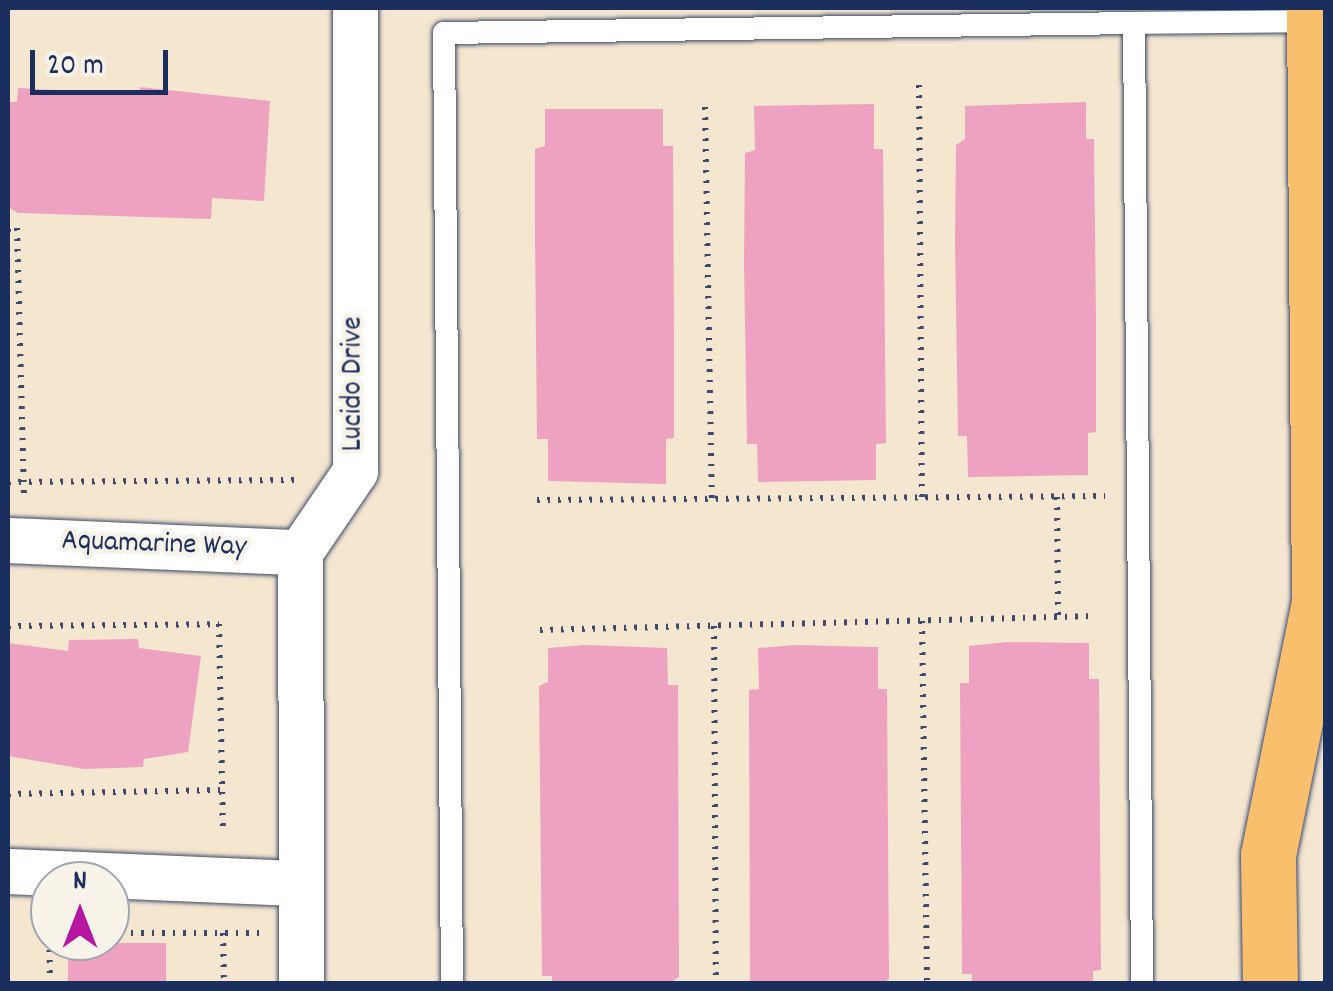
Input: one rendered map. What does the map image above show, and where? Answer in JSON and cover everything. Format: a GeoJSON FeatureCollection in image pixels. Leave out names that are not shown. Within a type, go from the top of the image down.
{"type":"FeatureCollection","features":[{"type":"Feature","properties":{"kind":"main road"},"geometry":{"type":"LineString","coordinates":[[1270,984],[1268,855],[1324,611],[1314,14]]}},
{"type":"Feature","properties":{"kind":"street","name":"Lucido Drive"},"geometry":{"type":"LineString","coordinates":[[300,552],[355,471],[355,8]]}},
{"type":"Feature","properties":{"kind":"street","name":"Aquamarine Way"},"geometry":{"type":"LineString","coordinates":[[15,540],[300,552]]}},
{"type":"Feature","properties":{"kind":"street"},"geometry":{"type":"LineString","coordinates":[[300,552],[300,984]]}},
{"type":"Feature","properties":{"kind":"street"},"geometry":{"type":"LineString","coordinates":[[28,872],[297,883]]}},
{"type":"Feature","properties":{"kind":"lane"},"geometry":{"type":"LineString","coordinates":[[452,984],[444,32],[1134,22],[1314,14]]}},
{"type":"Feature","properties":{"kind":"lane"},"geometry":{"type":"LineString","coordinates":[[1134,22],[1142,984]]}},
{"type":"Feature","properties":{"kind":"path"},"geometry":{"type":"LineString","coordinates":[[919,85],[922,497]]}},
{"type":"Feature","properties":{"kind":"path"},"geometry":{"type":"LineString","coordinates":[[705,107],[712,499]]}},
{"type":"Feature","properties":{"kind":"path"},"geometry":{"type":"LineString","coordinates":[[8,228],[17,228],[24,483],[15,540]]}},
{"type":"Feature","properties":{"kind":"path"},"geometry":{"type":"LineString","coordinates":[[8,482],[350,480]]}},
{"type":"Feature","properties":{"kind":"path"},"geometry":{"type":"LineString","coordinates":[[1057,496],[1058,617]]}},
{"type":"Feature","properties":{"kind":"path"},"geometry":{"type":"LineString","coordinates":[[537,500],[1114,496]]}},
{"type":"Feature","properties":{"kind":"path"},"geometry":{"type":"LineString","coordinates":[[540,630],[1096,616]]}},
{"type":"Feature","properties":{"kind":"path"},"geometry":{"type":"LineString","coordinates":[[922,621],[927,984]]}},
{"type":"Feature","properties":{"kind":"path"},"geometry":{"type":"LineString","coordinates":[[8,626],[220,624],[224,880]]}},
{"type":"Feature","properties":{"kind":"path"},"geometry":{"type":"LineString","coordinates":[[714,626],[716,984]]}},
{"type":"Feature","properties":{"kind":"path"},"geometry":{"type":"LineString","coordinates":[[8,794],[222,790]]}},
{"type":"Feature","properties":{"kind":"path"},"geometry":{"type":"LineString","coordinates":[[130,934],[298,932]]}},
{"type":"Feature","properties":{"kind":"path"},"geometry":{"type":"LineString","coordinates":[[222,933],[224,984]]}},
{"type":"Feature","properties":{"kind":"building"},"geometry":{"type":"Polygon","coordinates":[[[140,87],[270,101],[264,201],[212,198],[211,219],[18,213],[8,207],[8,102],[17,102],[18,88],[140,95],[140,87]]]}},
{"type":"Feature","properties":{"kind":"building"},"geometry":{"type":"Polygon","coordinates":[[[1086,102],[1086,139],[1094,139],[1096,321],[1096,432],[1088,433],[1088,475],[968,477],[967,436],[958,436],[955,241],[956,145],[965,139],[965,106],[1086,102]]]}},
{"type":"Feature","properties":{"kind":"building"},"geometry":{"type":"Polygon","coordinates":[[[874,104],[874,149],[883,149],[886,443],[876,444],[876,480],[758,482],[757,444],[747,444],[744,263],[745,153],[755,150],[754,106],[874,104]]]}},
{"type":"Feature","properties":{"kind":"building"},"geometry":{"type":"Polygon","coordinates":[[[545,109],[663,109],[663,146],[673,146],[674,438],[666,439],[666,484],[548,481],[548,439],[537,439],[535,235],[535,149],[545,146],[545,109]]]}},
{"type":"Feature","properties":{"kind":"building"},"geometry":{"type":"Polygon","coordinates":[[[138,639],[139,648],[201,656],[188,752],[144,759],[143,767],[84,769],[8,756],[8,643],[68,651],[69,640],[138,639]]]}},
{"type":"Feature","properties":{"kind":"building"},"geometry":{"type":"Polygon","coordinates":[[[1007,642],[1089,643],[1089,679],[1099,679],[1101,970],[1093,971],[1093,984],[972,984],[972,974],[962,974],[960,683],[969,683],[969,646],[1007,642]]]}},
{"type":"Feature","properties":{"kind":"building"},"geometry":{"type":"Polygon","coordinates":[[[878,647],[878,689],[887,689],[889,979],[881,984],[750,984],[749,690],[759,689],[758,648],[878,647]]]}},
{"type":"Feature","properties":{"kind":"building"},"geometry":{"type":"Polygon","coordinates":[[[548,648],[667,648],[668,685],[678,685],[679,977],[669,984],[552,984],[552,976],[542,976],[539,686],[548,682],[548,648]]]}},
{"type":"Feature","properties":{"kind":"building"},"geometry":{"type":"Polygon","coordinates":[[[130,943],[166,943],[166,984],[68,984],[68,961],[130,961],[130,943]]]}}]}
